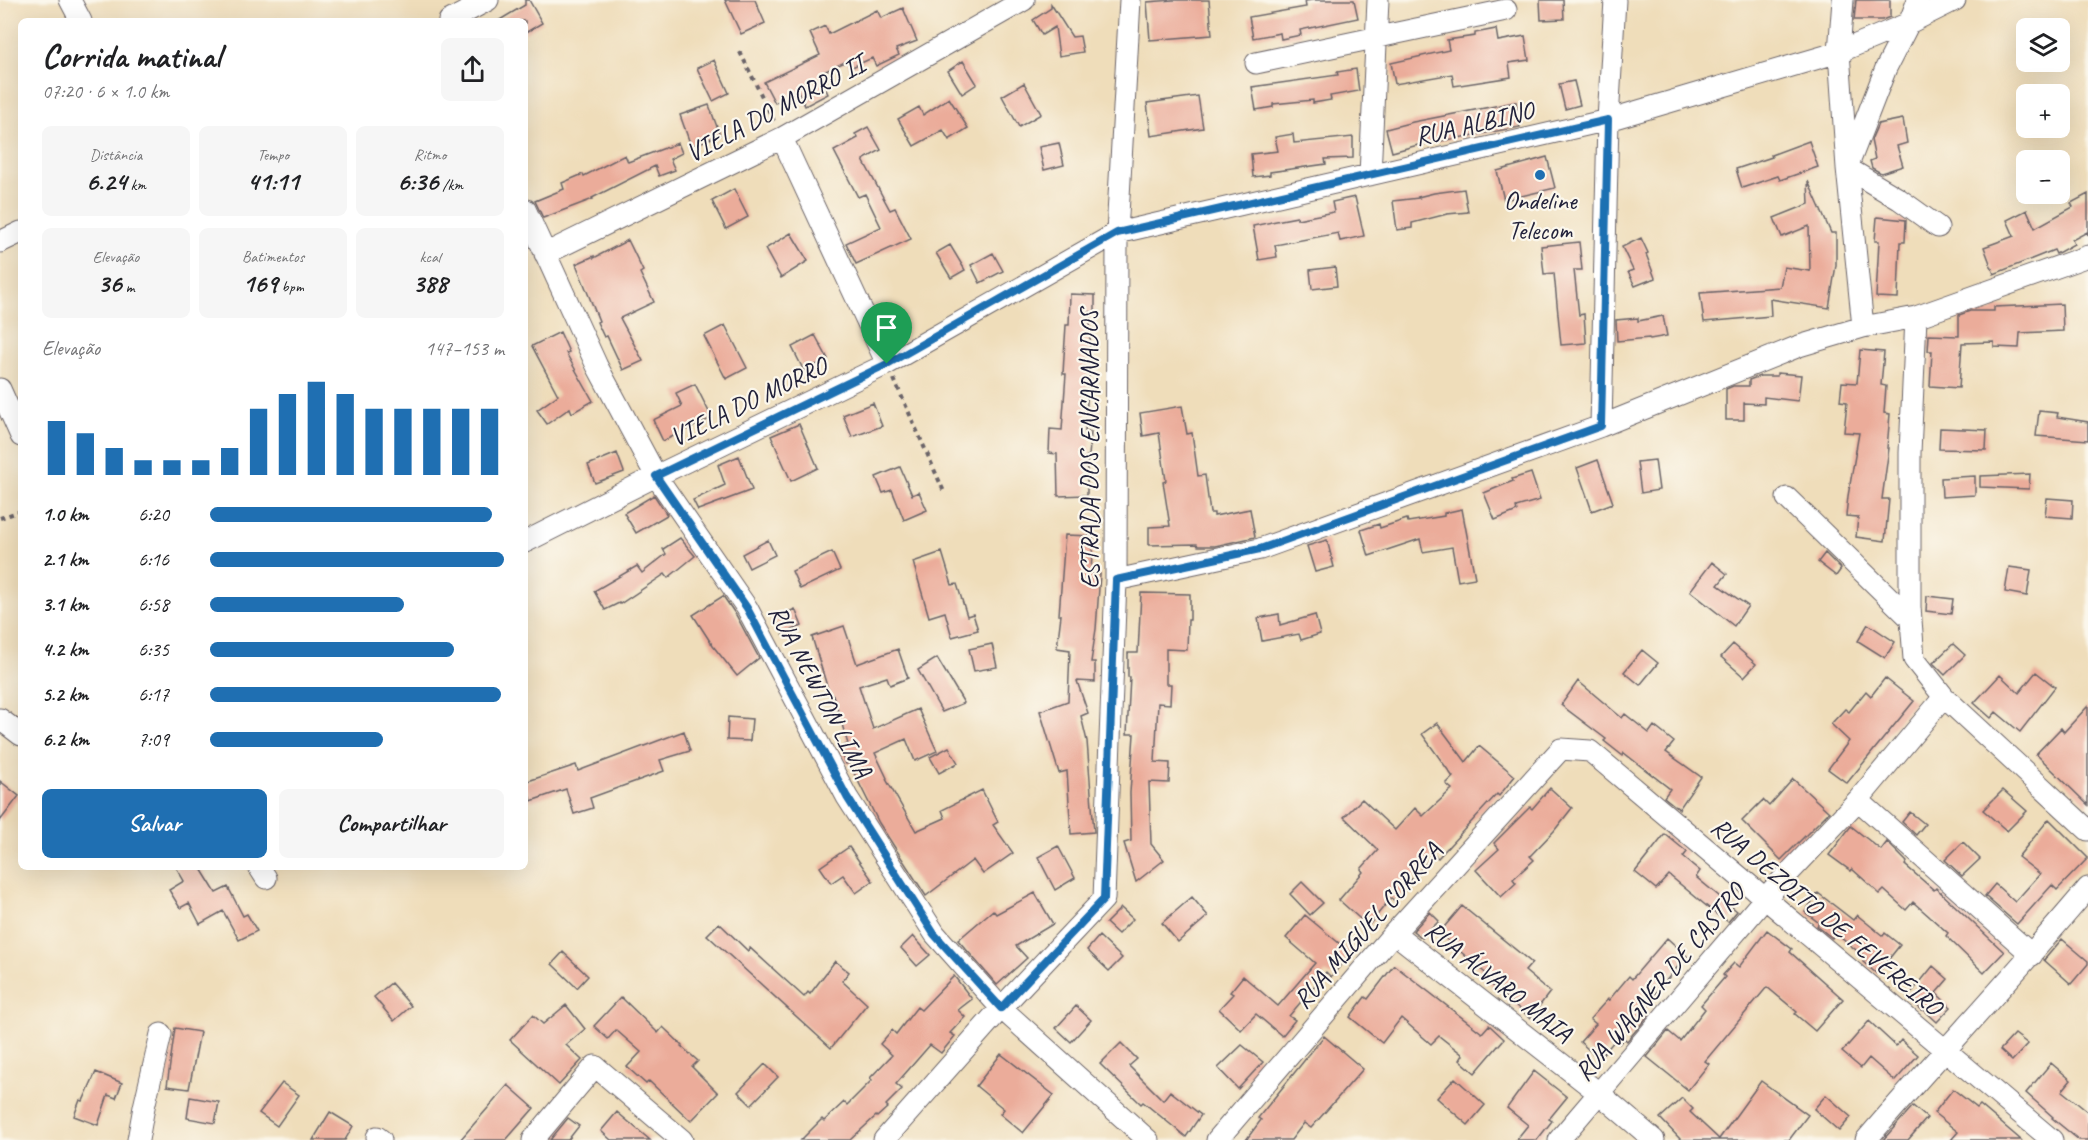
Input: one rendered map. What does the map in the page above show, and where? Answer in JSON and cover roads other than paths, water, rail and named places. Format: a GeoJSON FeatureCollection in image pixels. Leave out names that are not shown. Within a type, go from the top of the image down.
{"type":"FeatureCollection","features":[{"type":"Feature","properties":{"kind":"street"},"geometry":{"type":"LineString","coordinates":[[70,0],[79,18]]}},
{"type":"Feature","properties":{"kind":"street"},"geometry":{"type":"LineString","coordinates":[[455,18],[488,0]]}},
{"type":"Feature","properties":{"kind":"street","name":"VIELA DO MORRO II"},"geometry":{"type":"LineString","coordinates":[[545,254],[782,138],[1024,0]]}},
{"type":"Feature","properties":{"kind":"street","name":"ESTRADA DOS ENCARNADOS"},"geometry":{"type":"LineString","coordinates":[[1001,1008],[1104,899],[1116,580],[1117,233],[1130,0]]}},
{"type":"Feature","properties":{"kind":"street"},"geometry":{"type":"LineString","coordinates":[[1370,174],[1378,0]]}},
{"type":"Feature","properties":{"kind":"street"},"geometry":{"type":"LineString","coordinates":[[1601,426],[1608,120],[1615,0]]}},
{"type":"Feature","properties":{"kind":"street"},"geometry":{"type":"LineString","coordinates":[[1843,0],[1839,52],[1847,168],[1863,327]]}},
{"type":"Feature","properties":{"kind":"street"},"geometry":{"type":"LineString","coordinates":[[1847,168],[1886,68],[1918,0]]}},
{"type":"Feature","properties":{"kind":"street","name":"RUA ALBINO"},"geometry":{"type":"LineString","coordinates":[[1117,233],[1608,120],[1839,52],[1909,23],[1954,0]]}},
{"type":"Feature","properties":{"kind":"street"},"geometry":{"type":"LineString","coordinates":[[1256,63],[1506,10]]}},
{"type":"Feature","properties":{"kind":"street"},"geometry":{"type":"LineString","coordinates":[[782,138],[887,364]]}},
{"type":"Feature","properties":{"kind":"street"},"geometry":{"type":"LineString","coordinates":[[1847,168],[1899,199],[1938,227]]}},
{"type":"Feature","properties":{"kind":"street","name":"RUA NEWTON LIMA"},"geometry":{"type":"LineString","coordinates":[[528,216],[597,366],[656,476],[747,608],[847,797],[934,934],[1001,1008],[1148,1140]]}},
{"type":"Feature","properties":{"kind":"street"},"geometry":{"type":"LineString","coordinates":[[0,242],[18,233]]}},
{"type":"Feature","properties":{"kind":"street","name":"VIELA DO MORRO"},"geometry":{"type":"LineString","coordinates":[[528,540],[887,364],[1117,233]]}},
{"type":"Feature","properties":{"kind":"street"},"geometry":{"type":"LineString","coordinates":[[1116,580],[1260,549],[1601,426],[1799,346],[1863,327],[1916,317],[2088,256]]}},
{"type":"Feature","properties":{"kind":"street"},"geometry":{"type":"LineString","coordinates":[[1916,317],[1910,453],[1911,620],[1914,659],[1944,697],[2088,830]]}},
{"type":"Feature","properties":{"kind":"street"},"geometry":{"type":"LineString","coordinates":[[0,388],[18,429]]}},
{"type":"Feature","properties":{"kind":"street"},"geometry":{"type":"LineString","coordinates":[[1787,498],[1911,620]]}},
{"type":"Feature","properties":{"kind":"street","name":"RUA WAGNER DE CASTRO"},"geometry":{"type":"LineString","coordinates":[[1559,1140],[1765,898],[1858,800],[1944,697]]}},
{"type":"Feature","properties":{"kind":"street"},"geometry":{"type":"LineString","coordinates":[[0,719],[18,733]]}},
{"type":"Feature","properties":{"kind":"street","name":"RUA DEZOITO DE FEVEREIRO"},"geometry":{"type":"LineString","coordinates":[[1561,749],[1590,751],[2052,1140]]}},
{"type":"Feature","properties":{"kind":"street","name":"RUA MIGUEL CORREA"},"geometry":{"type":"LineString","coordinates":[[1217,1140],[1394,933],[1561,749]]}},
{"type":"Feature","properties":{"kind":"street"},"geometry":{"type":"LineString","coordinates":[[1858,800],[2032,955]]}},
{"type":"Feature","properties":{"kind":"street"},"geometry":{"type":"LineString","coordinates":[[1866,1140],[1944,1050],[2032,955],[2088,888]]}},
{"type":"Feature","properties":{"kind":"street","name":"RUA ÁLVARO MAIA"},"geometry":{"type":"LineString","coordinates":[[1394,933],[1600,1094],[1654,1140]]}},
{"type":"Feature","properties":{"kind":"street"},"geometry":{"type":"LineString","coordinates":[[884,1140],[1001,1008]]}},
{"type":"Feature","properties":{"kind":"street"},"geometry":{"type":"LineString","coordinates":[[138,1140],[162,1034]]}},
{"type":"Feature","properties":{"kind":"street"},"geometry":{"type":"LineString","coordinates":[[533,1140],[595,1066],[682,1140]]}},
{"type":"Feature","properties":{"kind":"place","name":"Ondeline Telecom"},"geometry":{"type":"Point","coordinates":[1540,175]}}]}
